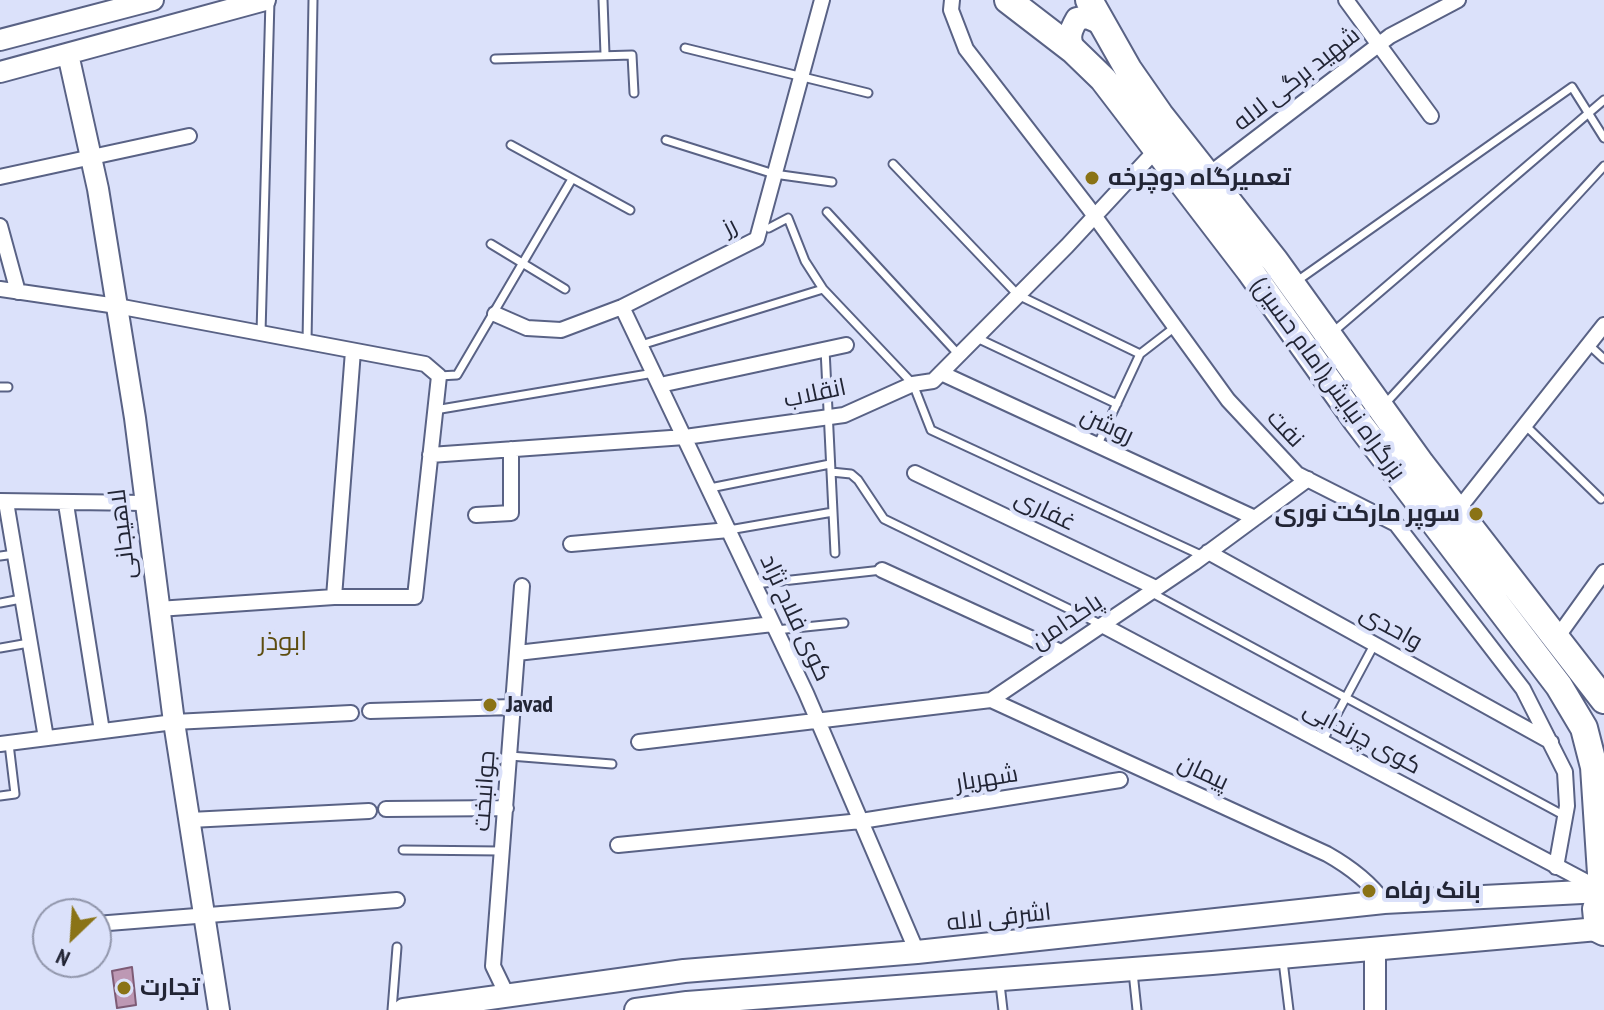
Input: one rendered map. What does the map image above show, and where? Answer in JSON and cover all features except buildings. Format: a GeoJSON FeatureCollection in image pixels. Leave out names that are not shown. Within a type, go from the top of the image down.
{"type":"FeatureCollection","features":[{"type":"Feature","properties":{"kind":"highway","name":"بزرگراه نیایش(امام حسین)"},"geometry":{"type":"LineString","coordinates":[[1008,0],[1073,50],[1103,79],[1559,686],[1584,728],[1594,767],[1602,889],[1596,909],[1601,930]]}},
{"type":"Feature","properties":{"kind":"highway","name":"بزرگراه نیایش(امام حسین)"},"geometry":{"type":"LineString","coordinates":[[1095,12],[1160,115],[1292,285],[1457,511],[1604,700]]}},
{"type":"Feature","properties":{"kind":"main road"},"geometry":{"type":"LineString","coordinates":[[1073,50],[1069,39],[1071,29],[1077,19],[1095,12]]}},
{"type":"Feature","properties":{"kind":"main road","name":"اشرفی لاله"},"geometry":{"type":"LineString","coordinates":[[404,1010],[535,1001],[684,971],[917,952],[1384,902],[1602,889]]}},
{"type":"Feature","properties":{"kind":"main road"},"geometry":{"type":"LineString","coordinates":[[636,1010],[687,1003],[1601,930]]}},
{"type":"Feature","properties":{"kind":"street"},"geometry":{"type":"LineString","coordinates":[[0,40],[147,0]]}},
{"type":"Feature","properties":{"kind":"street"},"geometry":{"type":"LineString","coordinates":[[0,72],[268,0]]}},
{"type":"Feature","properties":{"kind":"street","name":"رز"},"geometry":{"type":"LineString","coordinates":[[495,314],[527,328],[561,330],[622,307],[757,239],[822,0]]}},
{"type":"Feature","properties":{"kind":"street","name":"نفت"},"geometry":{"type":"LineString","coordinates":[[952,0],[951,10],[966,49],[1095,216],[1228,400],[1297,474],[1396,524],[1523,689],[1565,772],[1567,806],[1556,867]]}},
{"type":"Feature","properties":{"kind":"street"},"geometry":{"type":"LineString","coordinates":[[1346,0],[1431,116]]}},
{"type":"Feature","properties":{"kind":"street","name":"شهید برگی لاله"},"geometry":{"type":"LineString","coordinates":[[1208,175],[1378,44],[1458,0]]}},
{"type":"Feature","properties":{"kind":"street","name":"لاهیجانی"},"geometry":{"type":"LineString","coordinates":[[68,54],[91,158],[135,418],[174,722],[219,1010]]}},
{"type":"Feature","properties":{"kind":"street"},"geometry":{"type":"LineString","coordinates":[[0,177],[189,136]]}},
{"type":"Feature","properties":{"kind":"street","name":"انقلاب"},"geometry":{"type":"LineString","coordinates":[[430,455],[685,437],[844,415],[913,384],[933,381],[1156,150]]}},
{"type":"Feature","properties":{"kind":"street"},"geometry":{"type":"LineString","coordinates":[[0,226],[18,292]]}},
{"type":"Feature","properties":{"kind":"street"},"geometry":{"type":"LineString","coordinates":[[0,289],[117,306],[425,364],[439,376],[415,597],[334,597],[158,609]]}},
{"type":"Feature","properties":{"kind":"street","name":"کوی فلاح نژاد"},"geometry":{"type":"LineString","coordinates":[[622,307],[775,627],[917,952]]}},
{"type":"Feature","properties":{"kind":"street"},"geometry":{"type":"LineString","coordinates":[[1457,511],[1604,325]]}},
{"type":"Feature","properties":{"kind":"street"},"geometry":{"type":"LineString","coordinates":[[657,379],[846,345]]}},
{"type":"Feature","properties":{"kind":"street"},"geometry":{"type":"LineString","coordinates":[[334,597],[353,351]]}},
{"type":"Feature","properties":{"kind":"street","name":"روشن"},"geometry":{"type":"LineString","coordinates":[[941,373],[1255,518]]}},
{"type":"Feature","properties":{"kind":"street"},"geometry":{"type":"LineString","coordinates":[[476,515],[511,513],[511,449]]}},
{"type":"Feature","properties":{"kind":"street","name":"غفاری"},"geometry":{"type":"LineString","coordinates":[[915,473],[1154,590]]}},
{"type":"Feature","properties":{"kind":"street","name":"پاکدامن"},"geometry":{"type":"LineString","coordinates":[[639,742],[991,700],[1206,554],[1308,479]]}},
{"type":"Feature","properties":{"kind":"street"},"geometry":{"type":"LineString","coordinates":[[46,738],[23,599],[8,555],[3,502],[145,503]]}},
{"type":"Feature","properties":{"kind":"street"},"geometry":{"type":"LineString","coordinates":[[66,504],[102,731]]}},
{"type":"Feature","properties":{"kind":"street"},"geometry":{"type":"LineString","coordinates":[[1396,524],[1421,505]]}},
{"type":"Feature","properties":{"kind":"street"},"geometry":{"type":"LineString","coordinates":[[571,544],[729,530]]}},
{"type":"Feature","properties":{"kind":"street","name":"واحدی"},"geometry":{"type":"LineString","coordinates":[[1206,554],[1552,742]]}},
{"type":"Feature","properties":{"kind":"street"},"geometry":{"type":"LineString","coordinates":[[882,570],[1061,652]]}},
{"type":"Feature","properties":{"kind":"street"},"geometry":{"type":"LineString","coordinates":[[1556,639],[1604,572]]}},
{"type":"Feature","properties":{"kind":"street","name":"جوانبخت"},"geometry":{"type":"LineString","coordinates":[[509,1002],[493,966],[522,586]]}},
{"type":"Feature","properties":{"kind":"street","name":"کوی چرندابی"},"geometry":{"type":"LineString","coordinates":[[1102,625],[1602,889]]}},
{"type":"Feature","properties":{"kind":"street"},"geometry":{"type":"LineString","coordinates":[[517,653],[775,627]]}},
{"type":"Feature","properties":{"kind":"street","name":"پیمان"},"geometry":{"type":"LineString","coordinates":[[991,700],[1327,854],[1347,865],[1373,887],[1384,902]]}},
{"type":"Feature","properties":{"kind":"street"},"geometry":{"type":"LineString","coordinates":[[370,711],[513,707]]}},
{"type":"Feature","properties":{"kind":"street"},"geometry":{"type":"LineString","coordinates":[[4,743],[174,722],[351,713]]}},
{"type":"Feature","properties":{"kind":"street","name":"شهریار"},"geometry":{"type":"LineString","coordinates":[[618,845],[861,821],[1120,780]]}},
{"type":"Feature","properties":{"kind":"street"},"geometry":{"type":"LineString","coordinates":[[386,809],[506,808]]}},
{"type":"Feature","properties":{"kind":"street"},"geometry":{"type":"LineString","coordinates":[[190,820],[369,811]]}},
{"type":"Feature","properties":{"kind":"street"},"geometry":{"type":"LineString","coordinates":[[112,923],[397,900]]}},
{"type":"Feature","properties":{"kind":"street"},"geometry":{"type":"LineString","coordinates":[[1375,949],[1375,1010]]}},
{"type":"Feature","properties":{"kind":"lane"},"geometry":{"type":"LineString","coordinates":[[261,333],[268,0]]}},
{"type":"Feature","properties":{"kind":"lane"},"geometry":{"type":"LineString","coordinates":[[307,342],[313,0]]}},
{"type":"Feature","properties":{"kind":"lane"},"geometry":{"type":"LineString","coordinates":[[603,0],[605,54]]}},
{"type":"Feature","properties":{"kind":"lane"},"geometry":{"type":"LineString","coordinates":[[685,48],[868,93]]}},
{"type":"Feature","properties":{"kind":"lane"},"geometry":{"type":"LineString","coordinates":[[495,59],[632,55],[634,93]]}},
{"type":"Feature","properties":{"kind":"lane"},"geometry":{"type":"LineString","coordinates":[[1292,285],[1572,87],[1604,138]]}},
{"type":"Feature","properties":{"kind":"lane"},"geometry":{"type":"LineString","coordinates":[[1328,337],[1604,100]]}},
{"type":"Feature","properties":{"kind":"lane"},"geometry":{"type":"LineString","coordinates":[[666,140],[774,174],[832,182]]}},
{"type":"Feature","properties":{"kind":"lane"},"geometry":{"type":"LineString","coordinates":[[511,145],[630,210]]}},
{"type":"Feature","properties":{"kind":"lane"},"geometry":{"type":"LineString","coordinates":[[893,164],[1018,295],[1140,354]]}},
{"type":"Feature","properties":{"kind":"lane"},"geometry":{"type":"LineString","coordinates":[[1380,409],[1604,166]]}},
{"type":"Feature","properties":{"kind":"lane"},"geometry":{"type":"LineString","coordinates":[[439,376],[457,375],[572,179]]}},
{"type":"Feature","properties":{"kind":"lane"},"geometry":{"type":"LineString","coordinates":[[827,212],[959,355]]}},
{"type":"Feature","properties":{"kind":"lane"},"geometry":{"type":"LineString","coordinates":[[769,228],[788,218],[805,261],[823,289],[913,384],[931,430],[1206,554]]}},
{"type":"Feature","properties":{"kind":"lane"},"geometry":{"type":"LineString","coordinates":[[491,244],[565,289]]}},
{"type":"Feature","properties":{"kind":"lane"},"geometry":{"type":"LineString","coordinates":[[641,345],[823,289]]}},
{"type":"Feature","properties":{"kind":"lane"},"geometry":{"type":"LineString","coordinates":[[1097,446],[1140,354],[1175,327]]}},
{"type":"Feature","properties":{"kind":"lane"},"geometry":{"type":"LineString","coordinates":[[976,338],[1117,404]]}},
{"type":"Feature","properties":{"kind":"lane"},"geometry":{"type":"LineString","coordinates":[[1589,345],[1604,359]]}},
{"type":"Feature","properties":{"kind":"lane"},"geometry":{"type":"LineString","coordinates":[[825,349],[835,553]]}},
{"type":"Feature","properties":{"kind":"lane"},"geometry":{"type":"LineString","coordinates":[[435,410],[657,379]]}},
{"type":"Feature","properties":{"kind":"lane"},"geometry":{"type":"LineString","coordinates":[[1525,425],[1601,499]]}},
{"type":"Feature","properties":{"kind":"lane"},"geometry":{"type":"LineString","coordinates":[[710,488],[830,468],[851,474],[884,519],[1102,625]]}},
{"type":"Feature","properties":{"kind":"lane"},"geometry":{"type":"LineString","coordinates":[[729,530],[833,512]]}},
{"type":"Feature","properties":{"kind":"lane"},"geometry":{"type":"LineString","coordinates":[[755,584],[882,570]]}},
{"type":"Feature","properties":{"kind":"lane"},"geometry":{"type":"LineString","coordinates":[[1154,590],[1565,816]]}},
{"type":"Feature","properties":{"kind":"lane"},"geometry":{"type":"LineString","coordinates":[[0,603],[23,599]]}},
{"type":"Feature","properties":{"kind":"lane"},"geometry":{"type":"LineString","coordinates":[[775,627],[844,623]]}},
{"type":"Feature","properties":{"kind":"lane"},"geometry":{"type":"LineString","coordinates":[[0,648],[30,643]]}},
{"type":"Feature","properties":{"kind":"lane"},"geometry":{"type":"LineString","coordinates":[[1322,742],[1374,644]]}},
{"type":"Feature","properties":{"kind":"lane"},"geometry":{"type":"LineString","coordinates":[[0,796],[15,794],[4,743]]}},
{"type":"Feature","properties":{"kind":"lane"},"geometry":{"type":"LineString","coordinates":[[510,756],[612,764]]}},
{"type":"Feature","properties":{"kind":"lane"},"geometry":{"type":"LineString","coordinates":[[403,850],[502,852]]}},
{"type":"Feature","properties":{"kind":"lane"},"geometry":{"type":"LineString","coordinates":[[392,1010],[397,947]]}},
{"type":"Feature","properties":{"kind":"lane"},"geometry":{"type":"LineString","coordinates":[[1282,957],[1289,1010]]}},
{"type":"Feature","properties":{"kind":"lane"},"geometry":{"type":"LineString","coordinates":[[1132,969],[1137,1010]]}},
{"type":"Feature","properties":{"kind":"lane"},"geometry":{"type":"LineString","coordinates":[[1000,979],[1003,1010]]}},
{"type":"Feature","properties":{"kind":"place","name":"تعمیرگاه دوچرخه"},"geometry":{"type":"Point","coordinates":[1092,178]}},
{"type":"Feature","properties":{"kind":"place","name":"سوپر مارکت نوری"},"geometry":{"type":"Point","coordinates":[1476,514]}},
{"type":"Feature","properties":{"kind":"place","name":"Javad"},"geometry":{"type":"Point","coordinates":[490,705]}},
{"type":"Feature","properties":{"kind":"place","name":"بانک رفاه"},"geometry":{"type":"Point","coordinates":[1369,891]}},
{"type":"Feature","properties":{"kind":"place","name":"تجارت"},"geometry":{"type":"Point","coordinates":[124,988]}},
{"type":"Feature","properties":{"kind":"district","name":"ابوذر"},"geometry":{"type":"Point","coordinates":[283,643]}}]}
